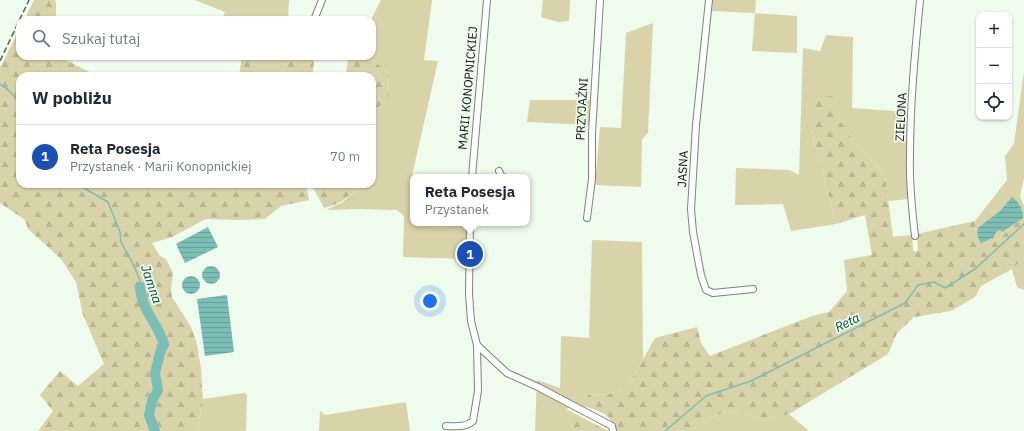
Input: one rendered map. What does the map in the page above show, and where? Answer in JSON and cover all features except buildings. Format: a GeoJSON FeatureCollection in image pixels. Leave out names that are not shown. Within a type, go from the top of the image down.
{"type":"FeatureCollection","features":[{"type":"Feature","properties":{"kind":"street"},"geometry":{"type":"LineString","coordinates":[[316,16],[322,0]]}},
{"type":"Feature","properties":{"kind":"street","name":"MARII KONOPNICKIEJ"},"geometry":{"type":"LineString","coordinates":[[472,174],[487,0]]}},
{"type":"Feature","properties":{"kind":"street","name":"PRZYJAŹNI"},"geometry":{"type":"LineString","coordinates":[[587,218],[592,179],[592,133],[600,0]]}},
{"type":"Feature","properties":{"kind":"street","name":"JASNA"},"geometry":{"type":"LineString","coordinates":[[709,0],[696,125],[691,209],[693,232],[701,275],[706,290],[713,293],[754,289]]}},
{"type":"Feature","properties":{"kind":"street","name":"ZIELONA"},"geometry":{"type":"LineString","coordinates":[[915,236],[910,155],[916,43],[920,0]]}},
{"type":"Feature","properties":{"kind":"street"},"geometry":{"type":"LineString","coordinates":[[446,426],[464,427],[473,421],[478,391],[477,345],[471,321],[469,294],[470,226]]}},
{"type":"Feature","properties":{"kind":"street"},"geometry":{"type":"LineString","coordinates":[[477,345],[507,373],[538,387],[612,426],[613,431]]}},
{"type":"Feature","properties":{"kind":"green space"},"geometry":{"type":"Polygon","coordinates":[[[34,0],[55,0],[56,16],[26,16],[34,0]]]}},
{"type":"Feature","properties":{"kind":"green space"},"geometry":{"type":"Polygon","coordinates":[[[195,0],[289,0],[288,16],[224,16],[225,12],[195,0]]]}},
{"type":"Feature","properties":{"kind":"green space"},"geometry":{"type":"Polygon","coordinates":[[[381,0],[432,0],[424,60],[438,61],[412,174],[410,174],[410,226],[466,226],[466,259],[403,257],[404,216],[397,210],[326,210],[343,202],[359,188],[376,188],[376,111],[389,95],[388,72],[373,60],[376,60],[376,16],[373,16],[381,0]]]}},
{"type":"Feature","properties":{"kind":"green space"},"geometry":{"type":"Polygon","coordinates":[[[543,0],[570,0],[569,21],[558,22],[541,17],[543,0]]]}},
{"type":"Feature","properties":{"kind":"green space"},"geometry":{"type":"Polygon","coordinates":[[[713,0],[756,0],[755,13],[712,11],[713,0]]]}},
{"type":"Feature","properties":{"kind":"green space"},"geometry":{"type":"Polygon","coordinates":[[[755,13],[797,16],[797,53],[752,51],[755,13]]]}},
{"type":"Feature","properties":{"kind":"green space"},"geometry":{"type":"Polygon","coordinates":[[[653,23],[648,133],[642,139],[641,187],[595,185],[600,127],[621,128],[626,33],[653,23]]]}},
{"type":"Feature","properties":{"kind":"green space"},"geometry":{"type":"Polygon","coordinates":[[[826,35],[853,37],[852,108],[908,112],[906,155],[909,199],[888,201],[885,176],[857,145],[840,121],[835,96],[812,131],[836,224],[791,231],[783,204],[735,205],[736,168],[789,170],[799,175],[803,48],[820,51],[826,35]]]}},
{"type":"Feature","properties":{"kind":"green space"},"geometry":{"type":"Polygon","coordinates":[[[16,36],[16,60],[66,60],[89,72],[16,72],[16,188],[307,188],[309,200],[281,206],[265,219],[206,219],[172,237],[152,243],[159,255],[166,259],[173,273],[171,289],[172,297],[191,327],[197,344],[203,399],[197,431],[38,431],[53,411],[40,395],[60,371],[78,386],[104,364],[83,315],[76,282],[61,259],[28,229],[25,220],[0,203],[0,68],[16,36]]]}},
{"type":"Feature","properties":{"kind":"green space"},"geometry":{"type":"Polygon","coordinates":[[[242,60],[255,60],[257,72],[240,72],[242,60]]]}},
{"type":"Feature","properties":{"kind":"green space"},"geometry":{"type":"Polygon","coordinates":[[[245,60],[294,60],[283,66],[282,72],[257,72],[245,60]]]}},
{"type":"Feature","properties":{"kind":"green space"},"geometry":{"type":"Polygon","coordinates":[[[294,60],[314,60],[313,72],[282,72],[283,66],[294,60]]]}},
{"type":"Feature","properties":{"kind":"green space"},"geometry":{"type":"Polygon","coordinates":[[[348,60],[373,60],[388,72],[389,95],[376,111],[376,72],[346,72],[348,60]]]}},
{"type":"Feature","properties":{"kind":"green space"},"geometry":{"type":"Polygon","coordinates":[[[1024,71],[1024,178],[1020,196],[1024,206],[1024,216],[999,239],[976,248],[975,221],[1007,180],[1005,156],[1014,144],[1024,71]]]}},
{"type":"Feature","properties":{"kind":"green space"},"geometry":{"type":"Polygon","coordinates":[[[836,96],[840,121],[857,145],[885,176],[893,237],[912,235],[913,250],[915,252],[918,250],[917,234],[975,221],[977,247],[999,239],[1024,216],[1024,258],[1012,269],[981,286],[975,297],[951,311],[914,317],[897,333],[888,354],[789,414],[763,421],[742,412],[727,411],[707,419],[691,431],[616,431],[610,419],[602,412],[579,405],[588,395],[612,394],[630,382],[655,338],[697,327],[701,343],[710,356],[812,316],[829,312],[847,291],[844,260],[872,255],[865,215],[836,224],[812,131],[818,97],[836,96]]]}},
{"type":"Feature","properties":{"kind":"green space"},"geometry":{"type":"Polygon","coordinates":[[[530,100],[590,100],[589,125],[527,122],[530,100]]]}},
{"type":"Feature","properties":{"kind":"green space"},"geometry":{"type":"Polygon","coordinates":[[[313,188],[358,188],[341,202],[324,208],[313,188]]]}},
{"type":"Feature","properties":{"kind":"green space"},"geometry":{"type":"Polygon","coordinates":[[[592,240],[642,242],[643,359],[630,382],[612,394],[588,395],[579,405],[566,409],[574,431],[535,431],[537,380],[560,388],[561,336],[589,338],[592,240]]]}},
{"type":"Feature","properties":{"kind":"green space"},"geometry":{"type":"Polygon","coordinates":[[[1024,258],[1024,290],[1017,287],[1012,269],[1024,258]]]}},
{"type":"Feature","properties":{"kind":"green space"},"geometry":{"type":"Polygon","coordinates":[[[244,393],[247,395],[246,431],[197,431],[203,399],[244,393]]]}},
{"type":"Feature","properties":{"kind":"green space"},"geometry":{"type":"Polygon","coordinates":[[[406,402],[410,431],[319,431],[320,411],[325,415],[406,402]]]}},
{"type":"Feature","properties":{"kind":"green space"},"geometry":{"type":"Polygon","coordinates":[[[566,409],[608,431],[574,431],[566,409]]]}},
{"type":"Feature","properties":{"kind":"green space"},"geometry":{"type":"Polygon","coordinates":[[[727,411],[742,412],[763,421],[789,414],[809,431],[691,431],[707,419],[727,411]]]}},
{"type":"Feature","properties":{"kind":"water"},"geometry":{"type":"Polygon","coordinates":[[[1012,197],[1020,206],[1023,212],[1023,218],[1002,232],[1000,230],[996,232],[993,238],[981,243],[977,232],[978,228],[1000,211],[1012,197]]]}},
{"type":"Feature","properties":{"kind":"water"},"geometry":{"type":"Polygon","coordinates":[[[208,227],[218,247],[185,263],[176,244],[208,227]]]}},
{"type":"Feature","properties":{"kind":"water"},"geometry":{"type":"Polygon","coordinates":[[[211,266],[217,269],[220,275],[217,281],[211,284],[205,281],[202,275],[205,269],[211,266]]]}},
{"type":"Feature","properties":{"kind":"water"},"geometry":{"type":"Polygon","coordinates":[[[191,276],[197,279],[200,285],[197,291],[191,294],[185,291],[182,285],[185,279],[191,276]]]}},
{"type":"Feature","properties":{"kind":"water"},"geometry":{"type":"Polygon","coordinates":[[[227,295],[234,352],[205,356],[197,299],[227,295]]]}},
{"type":"Feature","properties":{"kind":"waterway","name":"Jamna"},"geometry":{"type":"LineString","coordinates":[[0,84],[12,93],[16,99]]}},
{"type":"Feature","properties":{"kind":"waterway","name":"Jamna"},"geometry":{"type":"LineString","coordinates":[[84,188],[108,202],[120,232],[121,242],[140,280],[140,287]]}},
{"type":"Feature","properties":{"kind":"waterway","name":"Reta"},"geometry":{"type":"LineString","coordinates":[[665,431],[706,396],[751,381],[905,303],[918,285],[934,282],[945,288],[975,269],[1024,224]]}},
{"type":"Feature","properties":{"kind":"waterway","name":"Jamna"},"geometry":{"type":"LineString","coordinates":[[140,287],[145,282]]}},
{"type":"Feature","properties":{"kind":"waterway","name":"Jamna"},"geometry":{"type":"LineString","coordinates":[[140,287],[143,302],[164,344],[155,373],[158,390],[152,401],[149,415],[155,431]]}},
{"type":"Feature","properties":{"kind":"railway"},"geometry":{"type":"LineString","coordinates":[[21,16],[29,0]]}},
{"type":"Feature","properties":{"kind":"railway"},"geometry":{"type":"LineString","coordinates":[[0,61],[16,27]]}},
{"type":"Feature","properties":{"kind":"place","name":"Reta Posesja"},"geometry":{"type":"Point","coordinates":[470,254]}}]}
